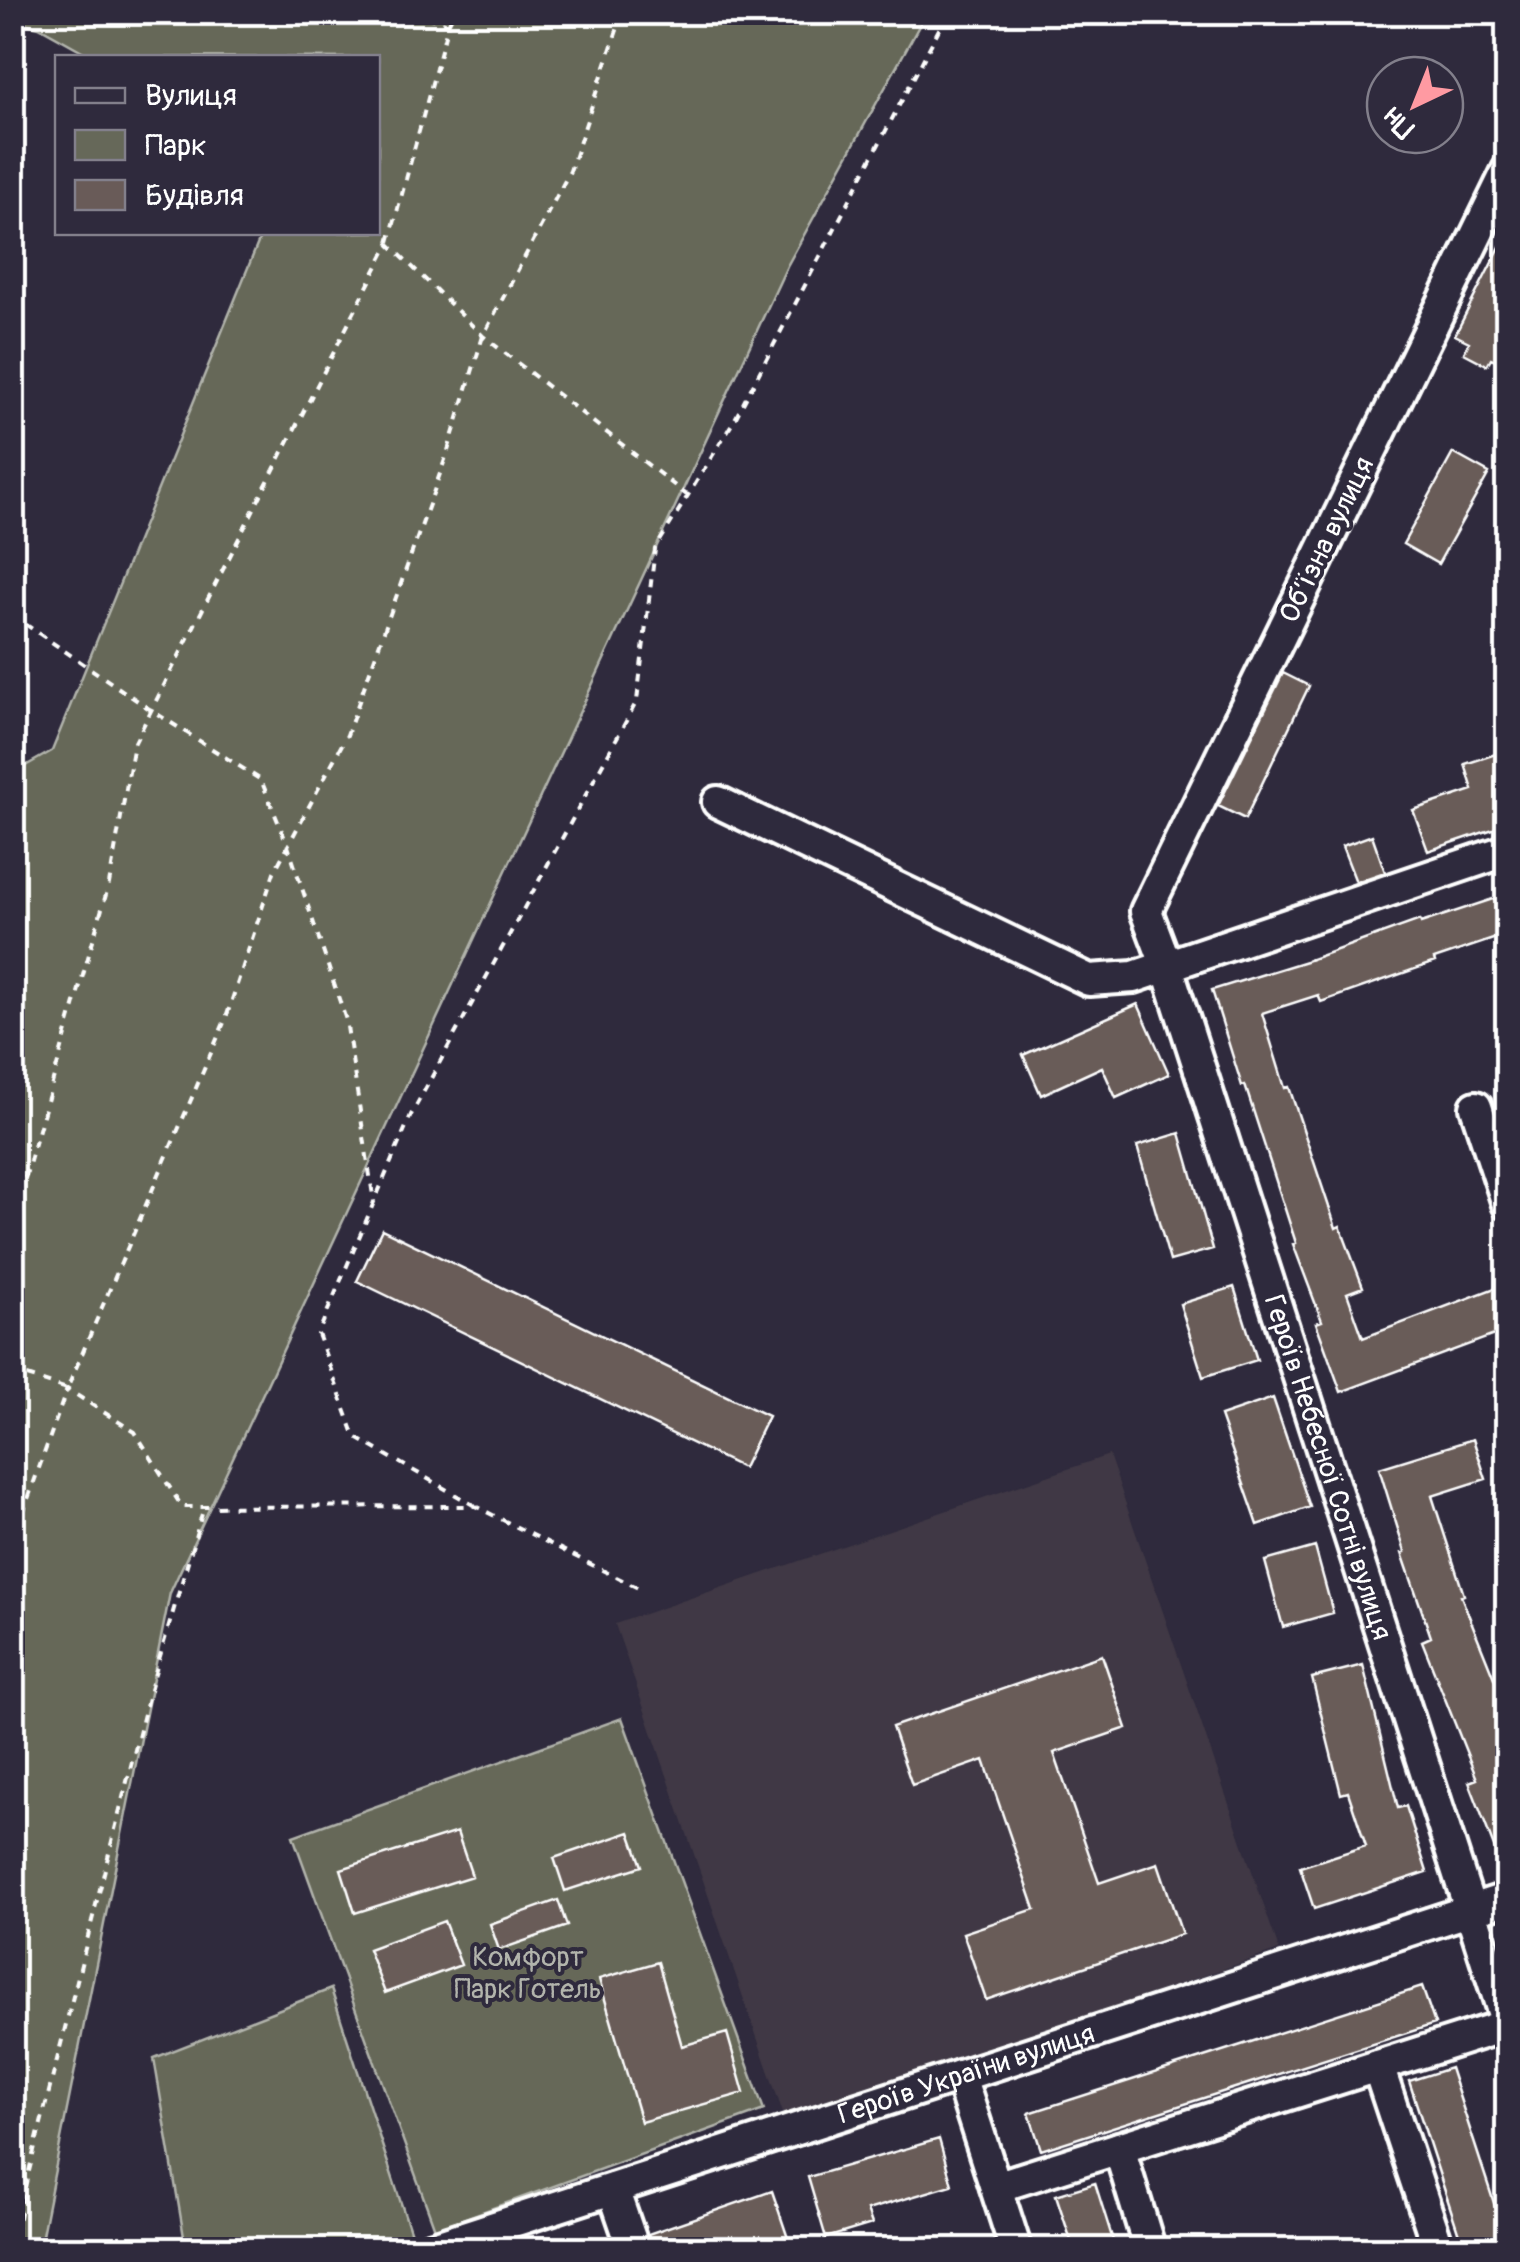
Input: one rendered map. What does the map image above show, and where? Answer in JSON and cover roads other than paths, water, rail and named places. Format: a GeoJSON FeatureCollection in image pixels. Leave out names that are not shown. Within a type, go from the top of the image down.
{"type":"FeatureCollection","features":[{"type":"Feature","properties":{"kind":"street","name":"Об’їзна вулиця"},"geometry":{"type":"LineString","coordinates":[[1146,910],[1508,170]]}},
{"type":"Feature","properties":{"kind":"street"},"geometry":{"type":"LineString","coordinates":[[718,802],[1089,980],[1134,976],[1508,850]]}},
{"type":"Feature","properties":{"kind":"street","name":"Героїв Небесної Сотні вулиця"},"geometry":{"type":"LineString","coordinates":[[1146,910],[1507,2026]]}},
{"type":"Feature","properties":{"kind":"street"},"geometry":{"type":"LineString","coordinates":[[1476,1107],[1508,1204]]}},
{"type":"Feature","properties":{"kind":"street","name":"Героїв України вулиця"},"geometry":{"type":"LineString","coordinates":[[424,2250],[1508,1898]]}},
{"type":"Feature","properties":{"kind":"street"},"geometry":{"type":"LineString","coordinates":[[996,2187],[1507,2026]]}},
{"type":"Feature","properties":{"kind":"street"},"geometry":{"type":"LineString","coordinates":[[1378,2066],[1440,2250]]}},
{"type":"Feature","properties":{"kind":"street"},"geometry":{"type":"LineString","coordinates":[[960,2076],[1016,2250]]}},
{"type":"Feature","properties":{"kind":"street"},"geometry":{"type":"LineString","coordinates":[[1120,2148],[1150,2250]]}},
{"type":"Feature","properties":{"kind":"street"},"geometry":{"type":"LineString","coordinates":[[612,2189],[634,2250]]}},
{"type":"Feature","properties":{"kind":"park label","name":"Комфорт Парк Готель"},"geometry":{"type":"Point","coordinates":[528,1973]}}]}
